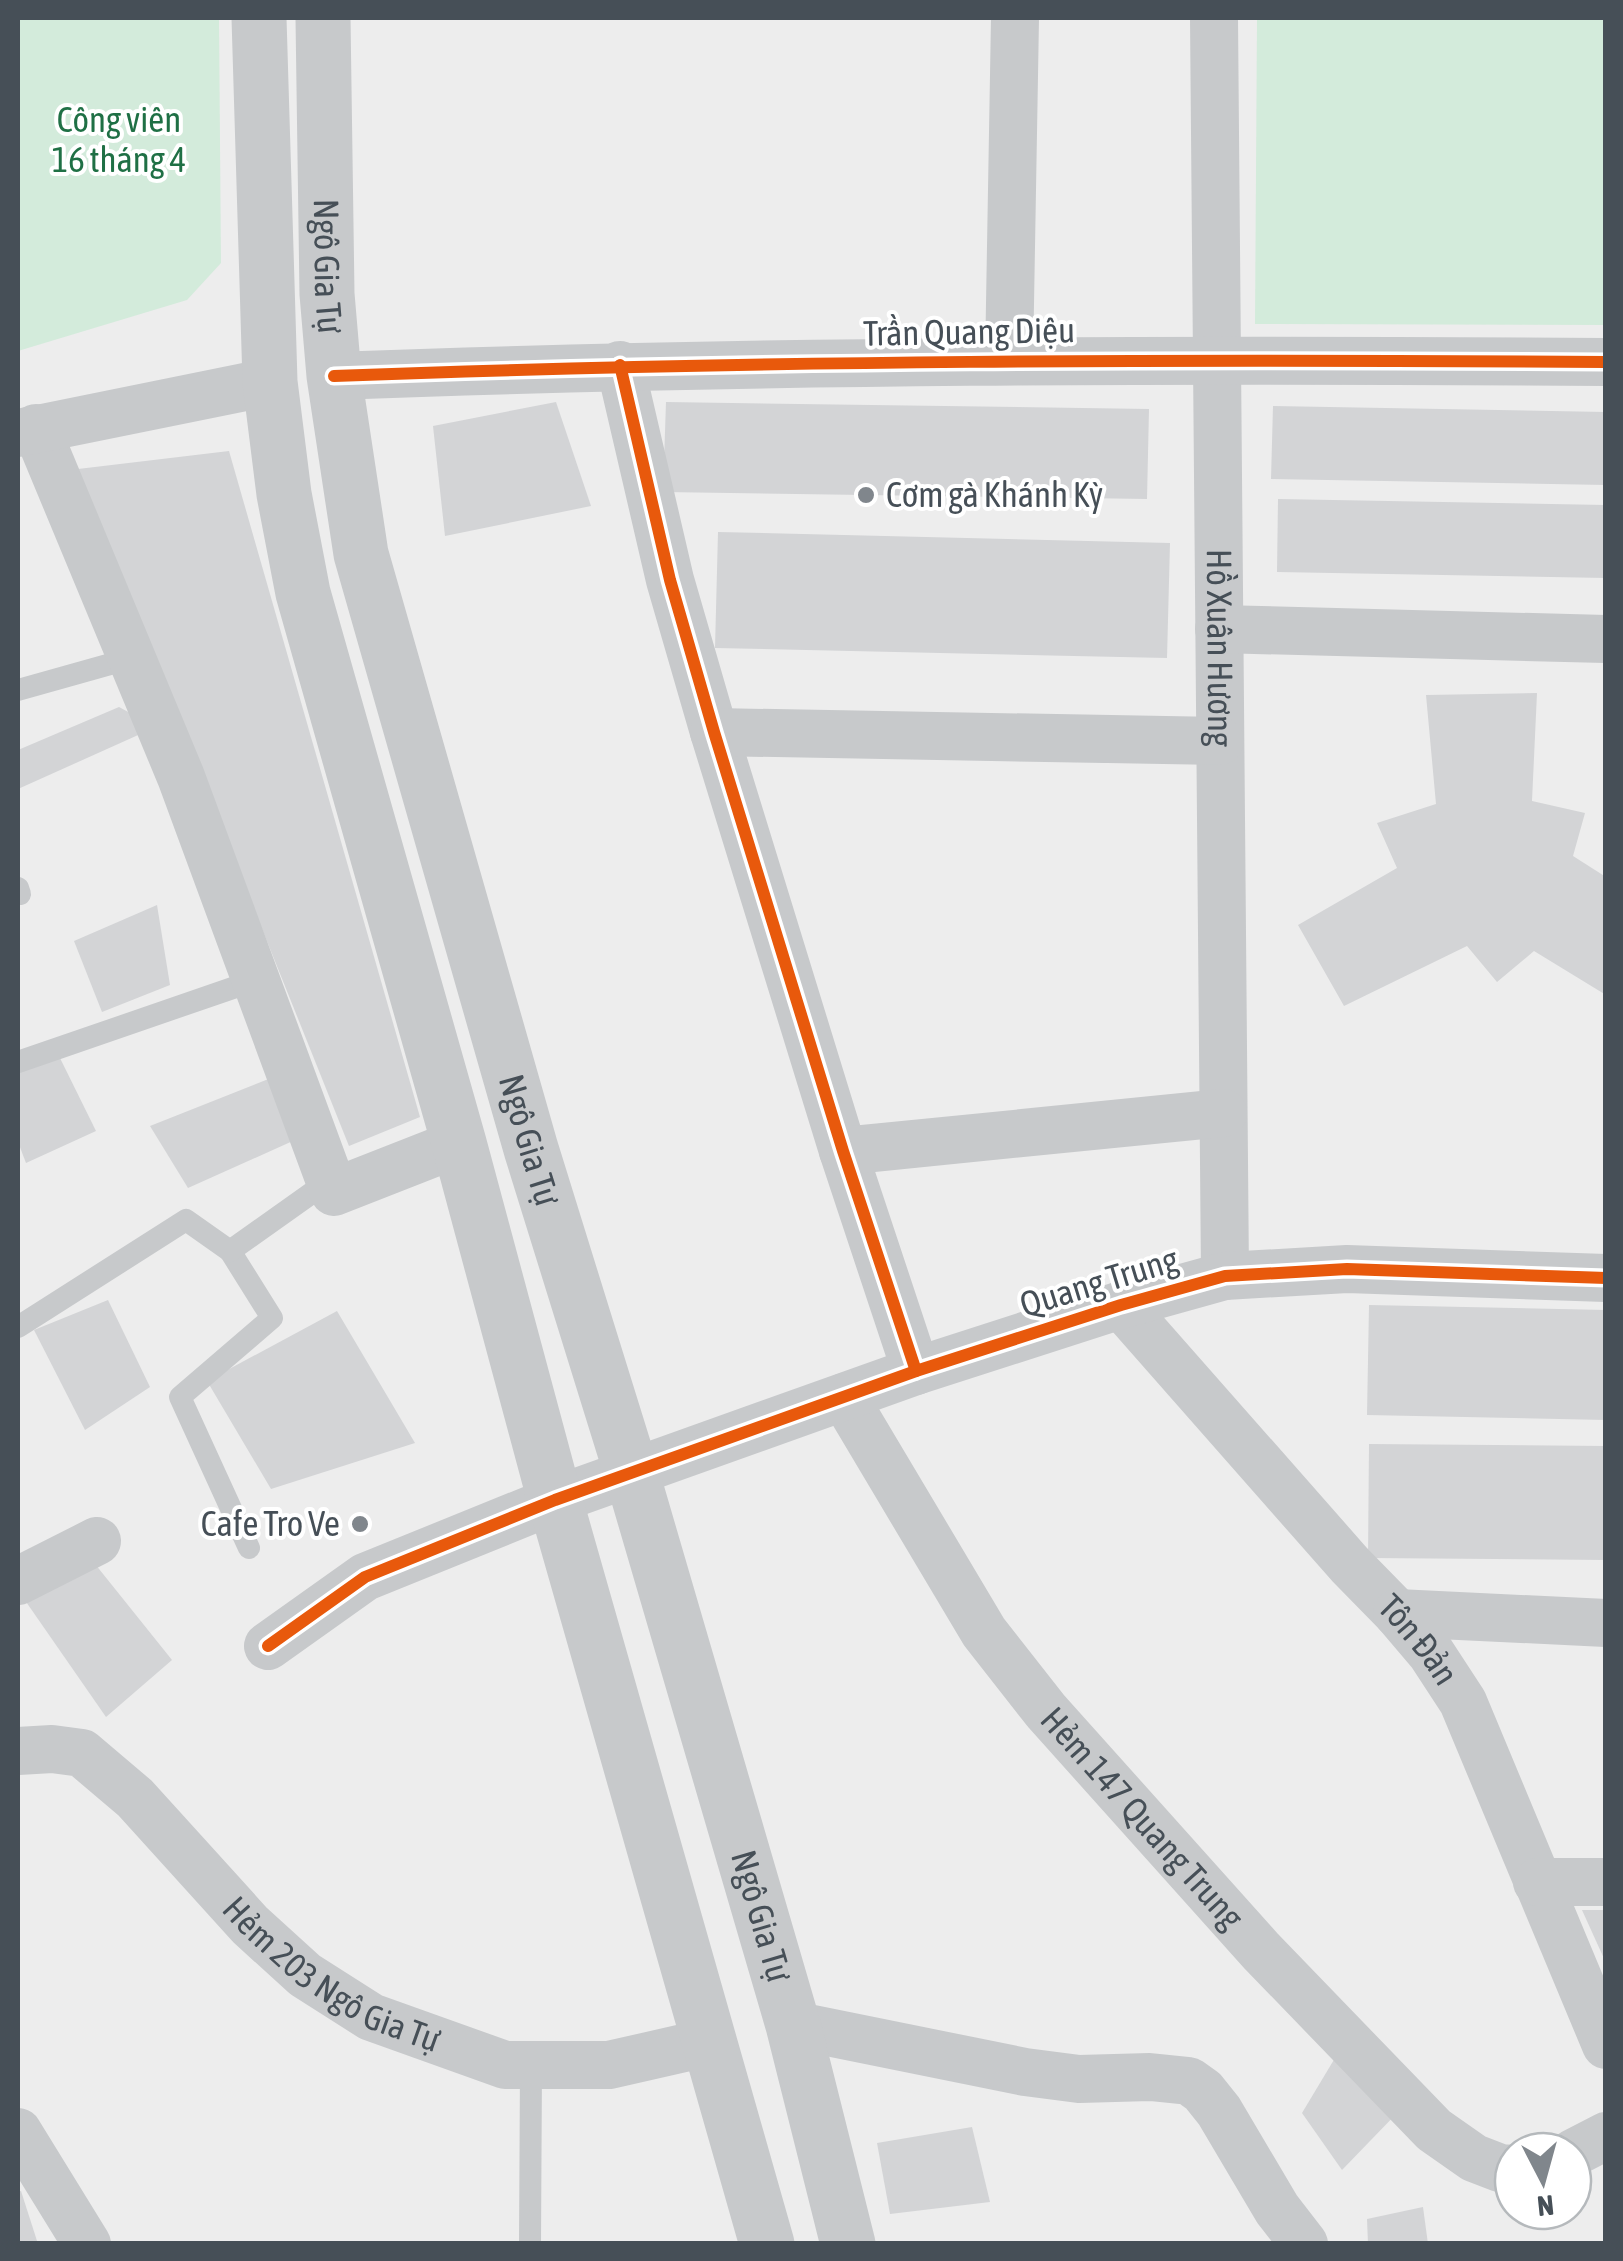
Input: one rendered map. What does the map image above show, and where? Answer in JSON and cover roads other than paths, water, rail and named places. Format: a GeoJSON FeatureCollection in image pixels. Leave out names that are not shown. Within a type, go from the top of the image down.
{"type":"FeatureCollection","features":[{"type":"Feature","properties":{"kind":"main road","name":"Ngô Gia Tự"},"geometry":{"type":"LineString","coordinates":[[258,18],[270,382],[284,494],[303,593],[767,2244]]}},
{"type":"Feature","properties":{"kind":"main road","name":"Ngô Gia Tự"},"geometry":{"type":"LineString","coordinates":[[324,18],[327,294],[334,376],[361,554],[531,1149],[631,1472],[793,2025],[848,2244]]}},
{"type":"Feature","properties":{"kind":"main road"},"geometry":{"type":"LineString","coordinates":[[270,382],[334,376]]}},
{"type":"Feature","properties":{"kind":"main road"},"geometry":{"type":"LineString","coordinates":[[710,2042],[793,2025]]}},
{"type":"Feature","properties":{"kind":"street"},"geometry":{"type":"LineString","coordinates":[[1009,361],[1015,18]]}},
{"type":"Feature","properties":{"kind":"street","name":"Hồ Xuân Hương"},"geometry":{"type":"LineString","coordinates":[[1214,18],[1224,1276]]}},
{"type":"Feature","properties":{"kind":"street","name":"Trần Quang Diệu"},"geometry":{"type":"LineString","coordinates":[[334,376],[620,365],[1217,359],[1606,362]]}},
{"type":"Feature","properties":{"kind":"street"},"geometry":{"type":"LineString","coordinates":[[620,365],[670,580],[714,732],[843,1151],[916,1371]]}},
{"type":"Feature","properties":{"kind":"street"},"geometry":{"type":"LineString","coordinates":[[270,382],[27,431],[132,658],[181,778],[334,1192],[460,1143]]}},
{"type":"Feature","properties":{"kind":"street"},"geometry":{"type":"LineString","coordinates":[[1219,629],[1606,640]]}},
{"type":"Feature","properties":{"kind":"street"},"geometry":{"type":"LineString","coordinates":[[714,732],[1220,741]]}},
{"type":"Feature","properties":{"kind":"street"},"geometry":{"type":"LineString","coordinates":[[843,1151],[1223,1113]]}},
{"type":"Feature","properties":{"kind":"street","name":"Quang Trung"},"geometry":{"type":"LineString","coordinates":[[268,1646],[365,1578],[555,1500],[916,1371],[1224,1276],[1346,1270],[1606,1278]]}},
{"type":"Feature","properties":{"kind":"street","name":"Tôn Đản"},"geometry":{"type":"LineString","coordinates":[[1122,1305],[1431,1653],[1463,1702],[1606,2045]]}},
{"type":"Feature","properties":{"kind":"street","name":"Hẻm 147 Quang Trung"},"geometry":{"type":"LineString","coordinates":[[844,1398],[984,1632],[1046,1712],[1261,1951],[1434,2130],[1474,2158],[1493,2165]]}},
{"type":"Feature","properties":{"kind":"street"},"geometry":{"type":"LineString","coordinates":[[18,1581],[96,1541]]}},
{"type":"Feature","properties":{"kind":"street"},"geometry":{"type":"LineString","coordinates":[[1397,1613],[1606,1623]]}},
{"type":"Feature","properties":{"kind":"street","name":"Hẻm 203 Ngô Gia Tự"},"geometry":{"type":"LineString","coordinates":[[18,1751],[52,1749],[82,1753],[135,1798],[250,1926],[305,1975],[371,2018],[505,2064],[609,2064],[710,2042]]}},
{"type":"Feature","properties":{"kind":"street"},"geometry":{"type":"LineString","coordinates":[[1538,1882],[1606,1882]]}},
{"type":"Feature","properties":{"kind":"street"},"geometry":{"type":"LineString","coordinates":[[793,2025],[1025,2072],[1079,2078],[1189,2081],[1202,2090],[1218,2111],[1304,2244]]}},
{"type":"Feature","properties":{"kind":"street"},"geometry":{"type":"LineString","coordinates":[[18,2132],[88,2244]]}},
{"type":"Feature","properties":{"kind":"lane"},"geometry":{"type":"LineString","coordinates":[[18,690],[132,658]]}},
{"type":"Feature","properties":{"kind":"lane"},"geometry":{"type":"LineString","coordinates":[[18,1062],[256,980]]}},
{"type":"Feature","properties":{"kind":"lane"},"geometry":{"type":"LineString","coordinates":[[230,1250],[330,1180]]}},
{"type":"Feature","properties":{"kind":"lane"},"geometry":{"type":"LineString","coordinates":[[18,1327],[186,1220],[230,1250],[272,1318],[180,1397],[249,1548]]}},
{"type":"Feature","properties":{"kind":"lane"},"geometry":{"type":"LineString","coordinates":[[530,2244],[531,2065]]}},
{"type":"Feature","properties":{"kind":"place","name":"Cơm gà Khánh Kỳ"},"geometry":{"type":"Point","coordinates":[866,495]}},
{"type":"Feature","properties":{"kind":"place","name":"Cafe Tro Ve"},"geometry":{"type":"Point","coordinates":[360,1524]}},
{"type":"Feature","properties":{"kind":"park label","name":"Công viên 16 tháng 4"},"geometry":{"type":"Point","coordinates":[119,140]}}]}
